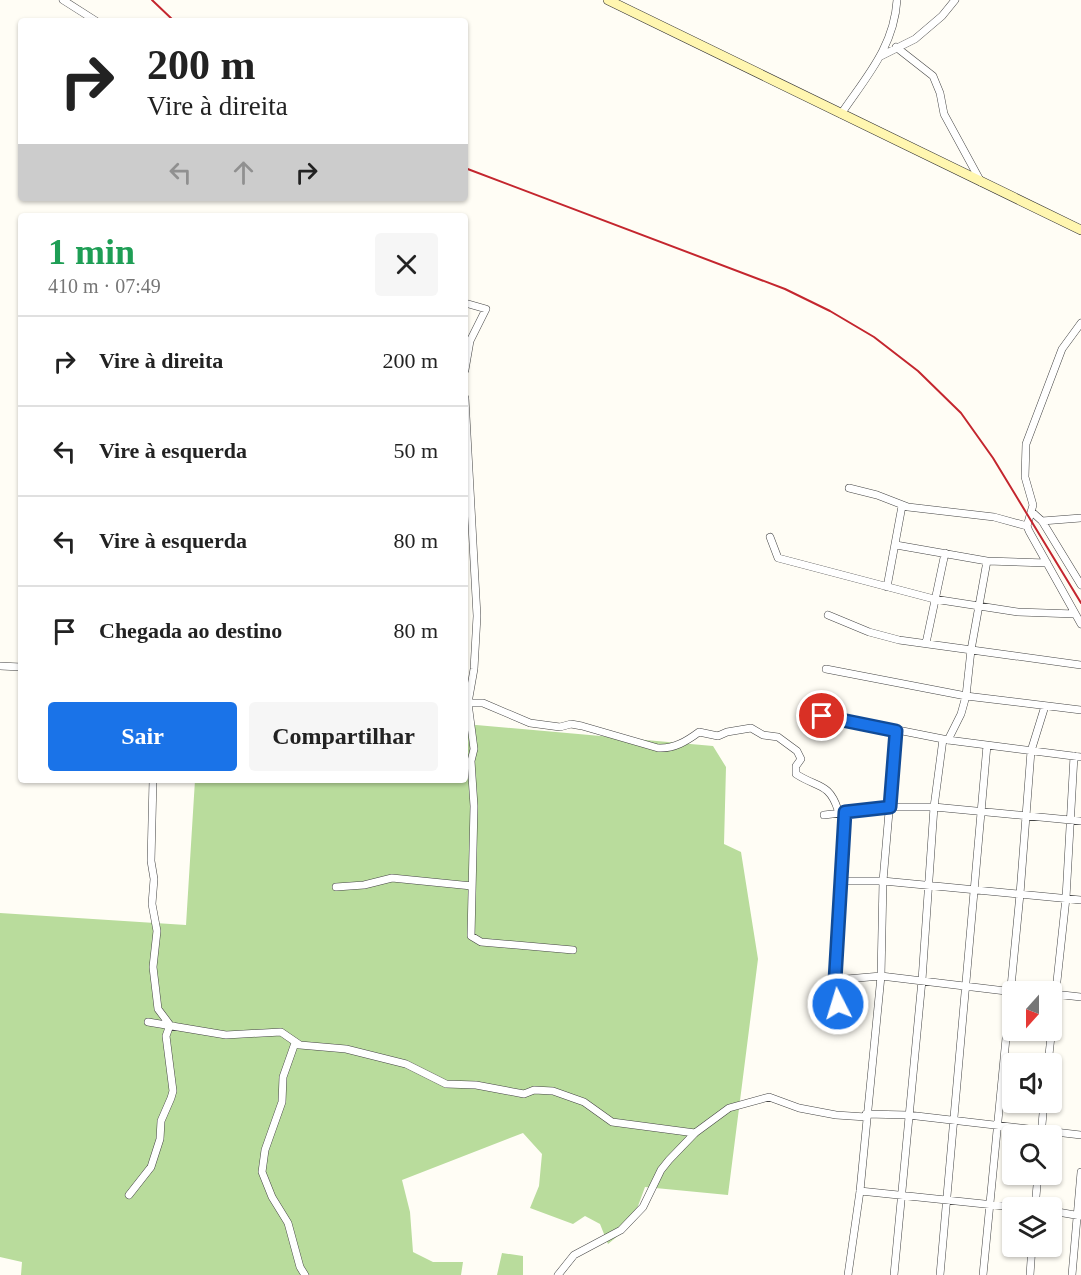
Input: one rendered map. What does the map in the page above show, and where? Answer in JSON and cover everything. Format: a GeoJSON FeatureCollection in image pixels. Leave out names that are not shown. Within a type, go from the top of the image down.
{"type":"FeatureCollection","features":[{"type":"Feature","properties":{"kind":"street"},"geometry":{"type":"LineString","coordinates":[[63,0],[91,18]]}},
{"type":"Feature","properties":{"kind":"street"},"geometry":{"type":"LineString","coordinates":[[608,0],[1081,230]]}},
{"type":"Feature","properties":{"kind":"street"},"geometry":{"type":"LineString","coordinates":[[841,114],[889,42],[897,0]]}},
{"type":"Feature","properties":{"kind":"street"},"geometry":{"type":"LineString","coordinates":[[879,58],[915,39],[942,16],[955,0]]}},
{"type":"Feature","properties":{"kind":"street"},"geometry":{"type":"LineString","coordinates":[[896,47],[933,76],[940,93],[944,114],[981,182]]}},
{"type":"Feature","properties":{"kind":"street"},"geometry":{"type":"LineString","coordinates":[[468,304],[486,309],[470,341],[468,353]]}},
{"type":"Feature","properties":{"kind":"street"},"geometry":{"type":"LineString","coordinates":[[1027,526],[1033,506],[1025,477],[1026,444],[1062,349],[1081,323]]}},
{"type":"Feature","properties":{"kind":"street"},"geometry":{"type":"LineString","coordinates":[[468,452],[477,616],[474,669],[468,698]]}},
{"type":"Feature","properties":{"kind":"street"},"geometry":{"type":"LineString","coordinates":[[849,488],[877,495],[902,506],[994,517],[1027,526],[1081,624]]}},
{"type":"Feature","properties":{"kind":"street"},"geometry":{"type":"LineString","coordinates":[[887,587],[902,506]]}},
{"type":"Feature","properties":{"kind":"street"},"geometry":{"type":"LineString","coordinates":[[1032,512],[1042,521],[1081,585]]}},
{"type":"Feature","properties":{"kind":"street"},"geometry":{"type":"LineString","coordinates":[[1042,521],[1081,518]]}},
{"type":"Feature","properties":{"kind":"street"},"geometry":{"type":"LineString","coordinates":[[770,537],[778,558],[934,599],[1018,612],[1075,614]]}},
{"type":"Feature","properties":{"kind":"street"},"geometry":{"type":"LineString","coordinates":[[896,545],[987,561],[1047,563]]}},
{"type":"Feature","properties":{"kind":"street"},"geometry":{"type":"LineString","coordinates":[[926,643],[945,554]]}},
{"type":"Feature","properties":{"kind":"street"},"geometry":{"type":"LineString","coordinates":[[894,1275],[922,980],[934,807],[946,739],[961,714],[966,696],[971,650],[987,561]]}},
{"type":"Feature","properties":{"kind":"street"},"geometry":{"type":"LineString","coordinates":[[828,615],[869,632],[899,640],[1081,665]]}},
{"type":"Feature","properties":{"kind":"street"},"geometry":{"type":"LineString","coordinates":[[0,666],[18,667]]}},
{"type":"Feature","properties":{"kind":"street"},"geometry":{"type":"LineString","coordinates":[[826,669],[966,696],[1081,710]]}},
{"type":"Feature","properties":{"kind":"street"},"geometry":{"type":"LineString","coordinates":[[468,703],[491,706],[530,723],[560,727],[572,724],[665,748],[683,743],[699,732],[718,736],[751,728],[763,735],[778,737],[797,751],[801,759],[796,766],[796,774],[829,791],[835,796],[838,810],[845,812]]}},
{"type":"Feature","properties":{"kind":"street"},"geometry":{"type":"LineString","coordinates":[[1013,981],[1031,751],[1045,706]]}},
{"type":"Feature","properties":{"kind":"street"},"geometry":{"type":"LineString","coordinates":[[468,710],[474,749],[471,761],[474,806],[471,936],[476,941],[573,950]]}},
{"type":"Feature","properties":{"kind":"street"},"geometry":{"type":"LineString","coordinates":[[822,716],[896,731],[1078,757],[1066,898],[1056,981]]}},
{"type":"Feature","properties":{"kind":"street"},"geometry":{"type":"LineString","coordinates":[[848,1275],[860,1191],[881,976],[883,881],[896,731]]}},
{"type":"Feature","properties":{"kind":"street"},"geometry":{"type":"LineString","coordinates":[[940,1275],[976,890],[987,745]]}},
{"type":"Feature","properties":{"kind":"street"},"geometry":{"type":"LineString","coordinates":[[153,783],[151,861],[154,879],[152,904],[157,931],[153,967],[158,1009],[170,1025]]}},
{"type":"Feature","properties":{"kind":"street"},"geometry":{"type":"LineString","coordinates":[[824,815],[890,807],[934,807],[1081,821]]}},
{"type":"Feature","properties":{"kind":"street"},"geometry":{"type":"LineString","coordinates":[[838,1004],[835,980],[845,812]]}},
{"type":"Feature","properties":{"kind":"street"},"geometry":{"type":"LineString","coordinates":[[336,887],[364,885],[393,878],[472,886]]}},
{"type":"Feature","properties":{"kind":"street"},"geometry":{"type":"LineString","coordinates":[[840,881],[883,881],[1081,900]]}},
{"type":"Feature","properties":{"kind":"street"},"geometry":{"type":"LineString","coordinates":[[835,980],[881,976],[1002,990]]}},
{"type":"Feature","properties":{"kind":"street"},"geometry":{"type":"LineString","coordinates":[[1062,995],[1081,997]]}},
{"type":"Feature","properties":{"kind":"street"},"geometry":{"type":"LineString","coordinates":[[148,1022],[226,1035],[281,1032],[295,1043],[306,1046],[346,1049],[406,1064],[446,1084],[476,1085],[524,1094],[534,1090],[553,1091],[584,1102],[612,1122],[695,1133]]}},
{"type":"Feature","properties":{"kind":"street"},"geometry":{"type":"LineString","coordinates":[[129,1195],[152,1167],[160,1139],[161,1121],[173,1091],[166,1036],[170,1025]]}},
{"type":"Feature","properties":{"kind":"street"},"geometry":{"type":"LineString","coordinates":[[983,1275],[1007,1041]]}},
{"type":"Feature","properties":{"kind":"street"},"geometry":{"type":"LineString","coordinates":[[295,1043],[283,1077],[282,1102],[265,1150],[262,1172],[272,1197],[288,1223],[300,1267],[305,1275]]}},
{"type":"Feature","properties":{"kind":"street"},"geometry":{"type":"LineString","coordinates":[[558,1275],[574,1255],[621,1230],[643,1207],[661,1170],[695,1133],[729,1108],[769,1097],[799,1108],[836,1115],[908,1115],[1002,1126]]}},
{"type":"Feature","properties":{"kind":"street"},"geometry":{"type":"LineString","coordinates":[[1062,1134],[1081,1135]]}},
{"type":"Feature","properties":{"kind":"street"},"geometry":{"type":"LineString","coordinates":[[1072,1275],[1079,1216],[1081,1172]]}},
{"type":"Feature","properties":{"kind":"street"},"geometry":{"type":"LineString","coordinates":[[860,1191],[1002,1206]]}},
{"type":"Feature","properties":{"kind":"street"},"geometry":{"type":"LineString","coordinates":[[1062,1213],[1079,1216]]}},
{"type":"Feature","properties":{"kind":"street"},"geometry":{"type":"LineString","coordinates":[[1030,1275],[1031,1257]]}},
{"type":"Feature","properties":{"kind":"green space"},"geometry":{"type":"Polygon","coordinates":[[[468,724],[713,746],[726,767],[724,844],[741,852],[758,959],[728,1195],[645,1187],[631,1225],[608,1244],[600,1224],[585,1216],[573,1224],[530,1208],[539,1186],[542,1154],[523,1133],[402,1180],[410,1212],[413,1252],[433,1262],[463,1262],[461,1275],[21,1275],[22,1262],[0,1257],[0,913],[186,925],[195,783],[468,783],[468,724]]]}},
{"type":"Feature","properties":{"kind":"green space"},"geometry":{"type":"Polygon","coordinates":[[[502,1253],[523,1256],[523,1275],[497,1275],[502,1253]]]}},
{"type":"Feature","properties":{"kind":"railway"},"geometry":{"type":"LineString","coordinates":[[152,0],[171,18]]}},
{"type":"Feature","properties":{"kind":"railway"},"geometry":{"type":"LineString","coordinates":[[468,169],[785,289],[830,311],[874,337],[918,371],[961,413],[993,458],[1081,603]]}},
{"type":"Feature","properties":{"kind":"route"},"geometry":{"type":"LineString","coordinates":[[822,716],[896,731],[890,807],[845,812],[835,980],[838,1004]]}}]}
